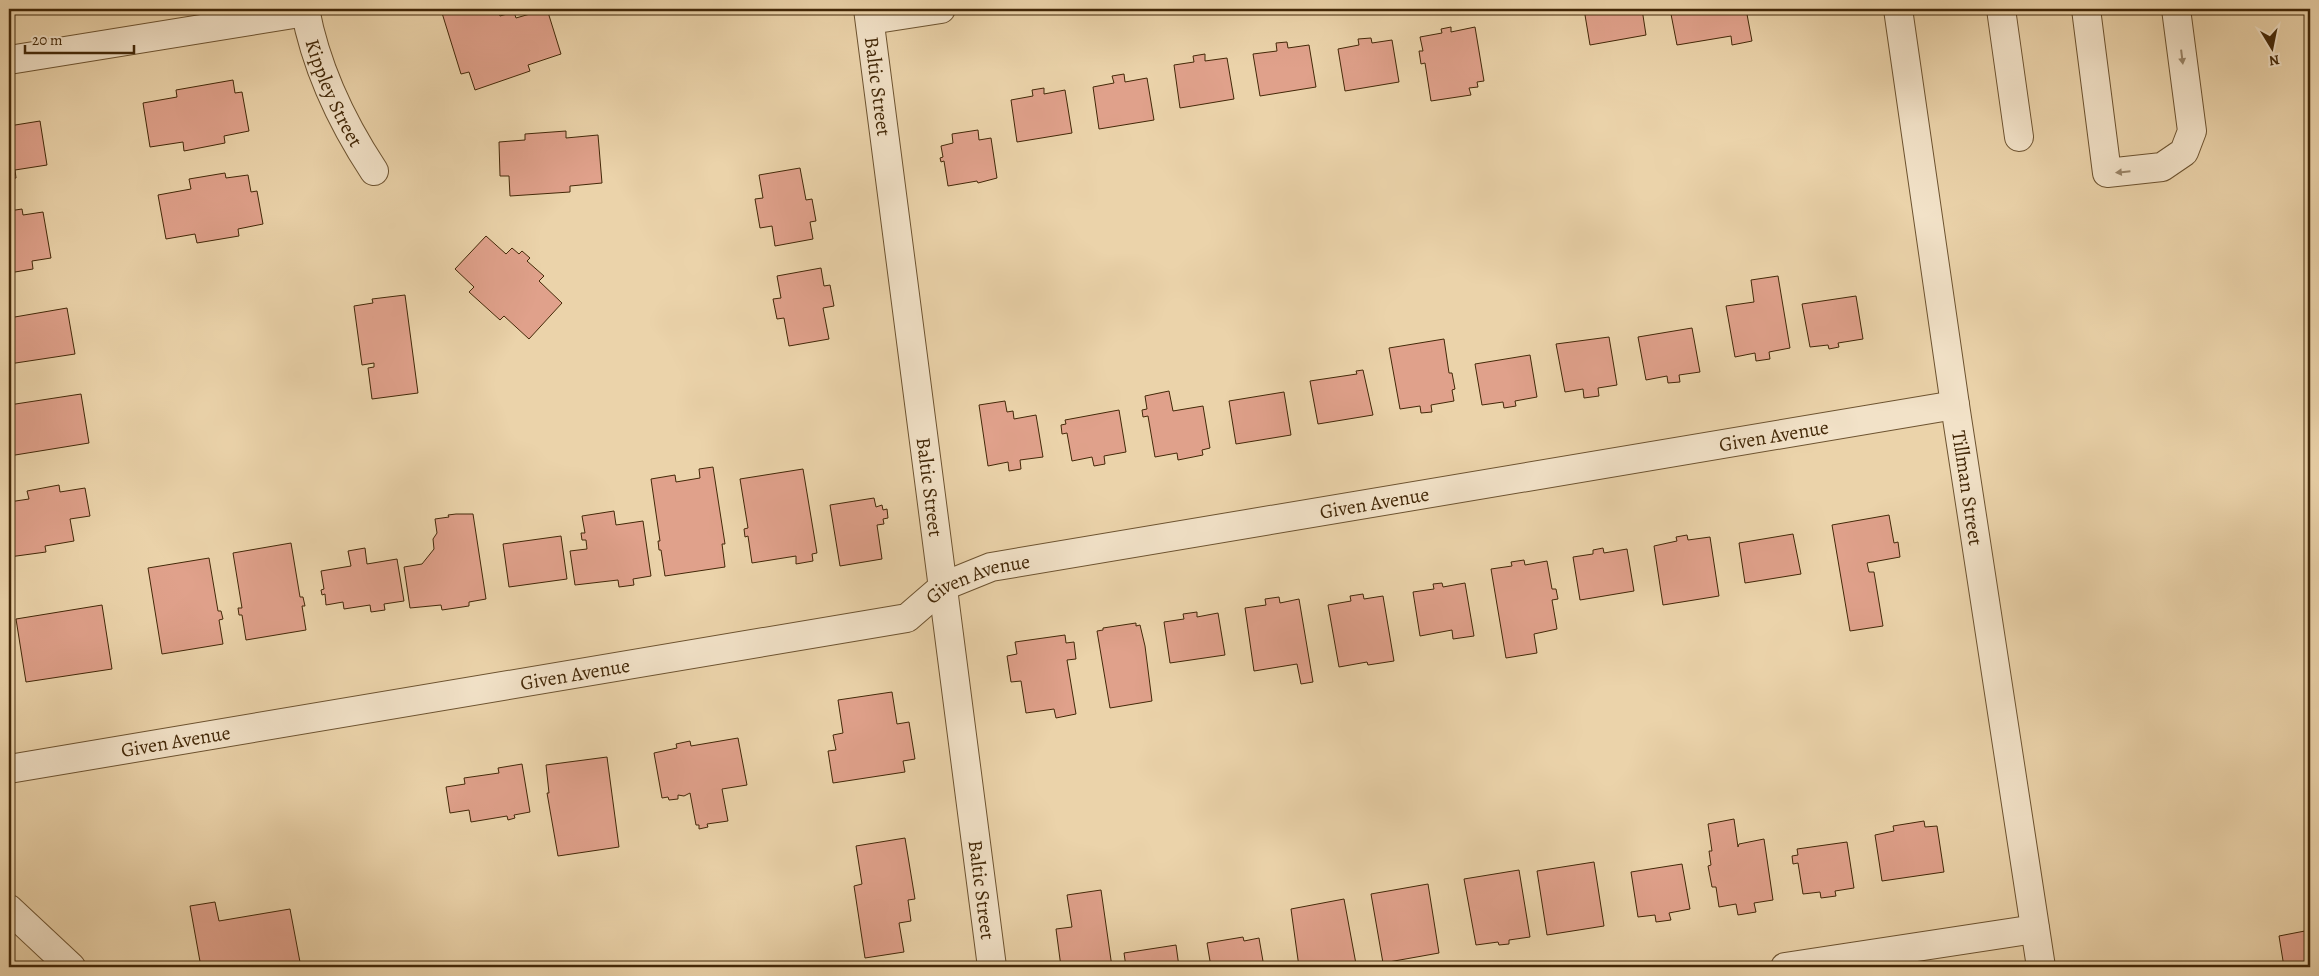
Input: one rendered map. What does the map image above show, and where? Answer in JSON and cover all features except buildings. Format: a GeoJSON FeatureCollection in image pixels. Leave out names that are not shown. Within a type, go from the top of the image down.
{"type":"FeatureCollection","features":[{"type":"Feature","properties":{"kind":"street"},"geometry":{"type":"LineString","coordinates":[[869,14],[941,9]]}},
{"type":"Feature","properties":{"kind":"street","name":"Tillman Street"},"geometry":{"type":"LineString","coordinates":[[1898,9],[1955,405],[2041,967]]}},
{"type":"Feature","properties":{"kind":"street"},"geometry":{"type":"LineString","coordinates":[[2001,9],[2019,137]]}},
{"type":"Feature","properties":{"kind":"street"},"geometry":{"type":"LineString","coordinates":[[2086,9],[2107,173],[2162,167],[2184,152],[2192,131],[2176,9]]}},
{"type":"Feature","properties":{"kind":"street"},"geometry":{"type":"LineString","coordinates":[[9,60],[305,10]]}},
{"type":"Feature","properties":{"kind":"street","name":"Kippley Street"},"geometry":{"type":"LineString","coordinates":[[305,10],[316,55],[332,98],[350,136],[374,171]]}},
{"type":"Feature","properties":{"kind":"street","name":"Baltic Street"},"geometry":{"type":"LineString","coordinates":[[869,14],[992,967]]}},
{"type":"Feature","properties":{"kind":"street","name":"Given Avenue"},"geometry":{"type":"LineString","coordinates":[[9,769],[907,618],[944,586],[991,567],[1955,405]]}},
{"type":"Feature","properties":{"kind":"street"},"geometry":{"type":"LineString","coordinates":[[9,909],[71,967]]}},
{"type":"Feature","properties":{"kind":"street"},"geometry":{"type":"LineString","coordinates":[[1785,967],[2035,928]]}}]}
